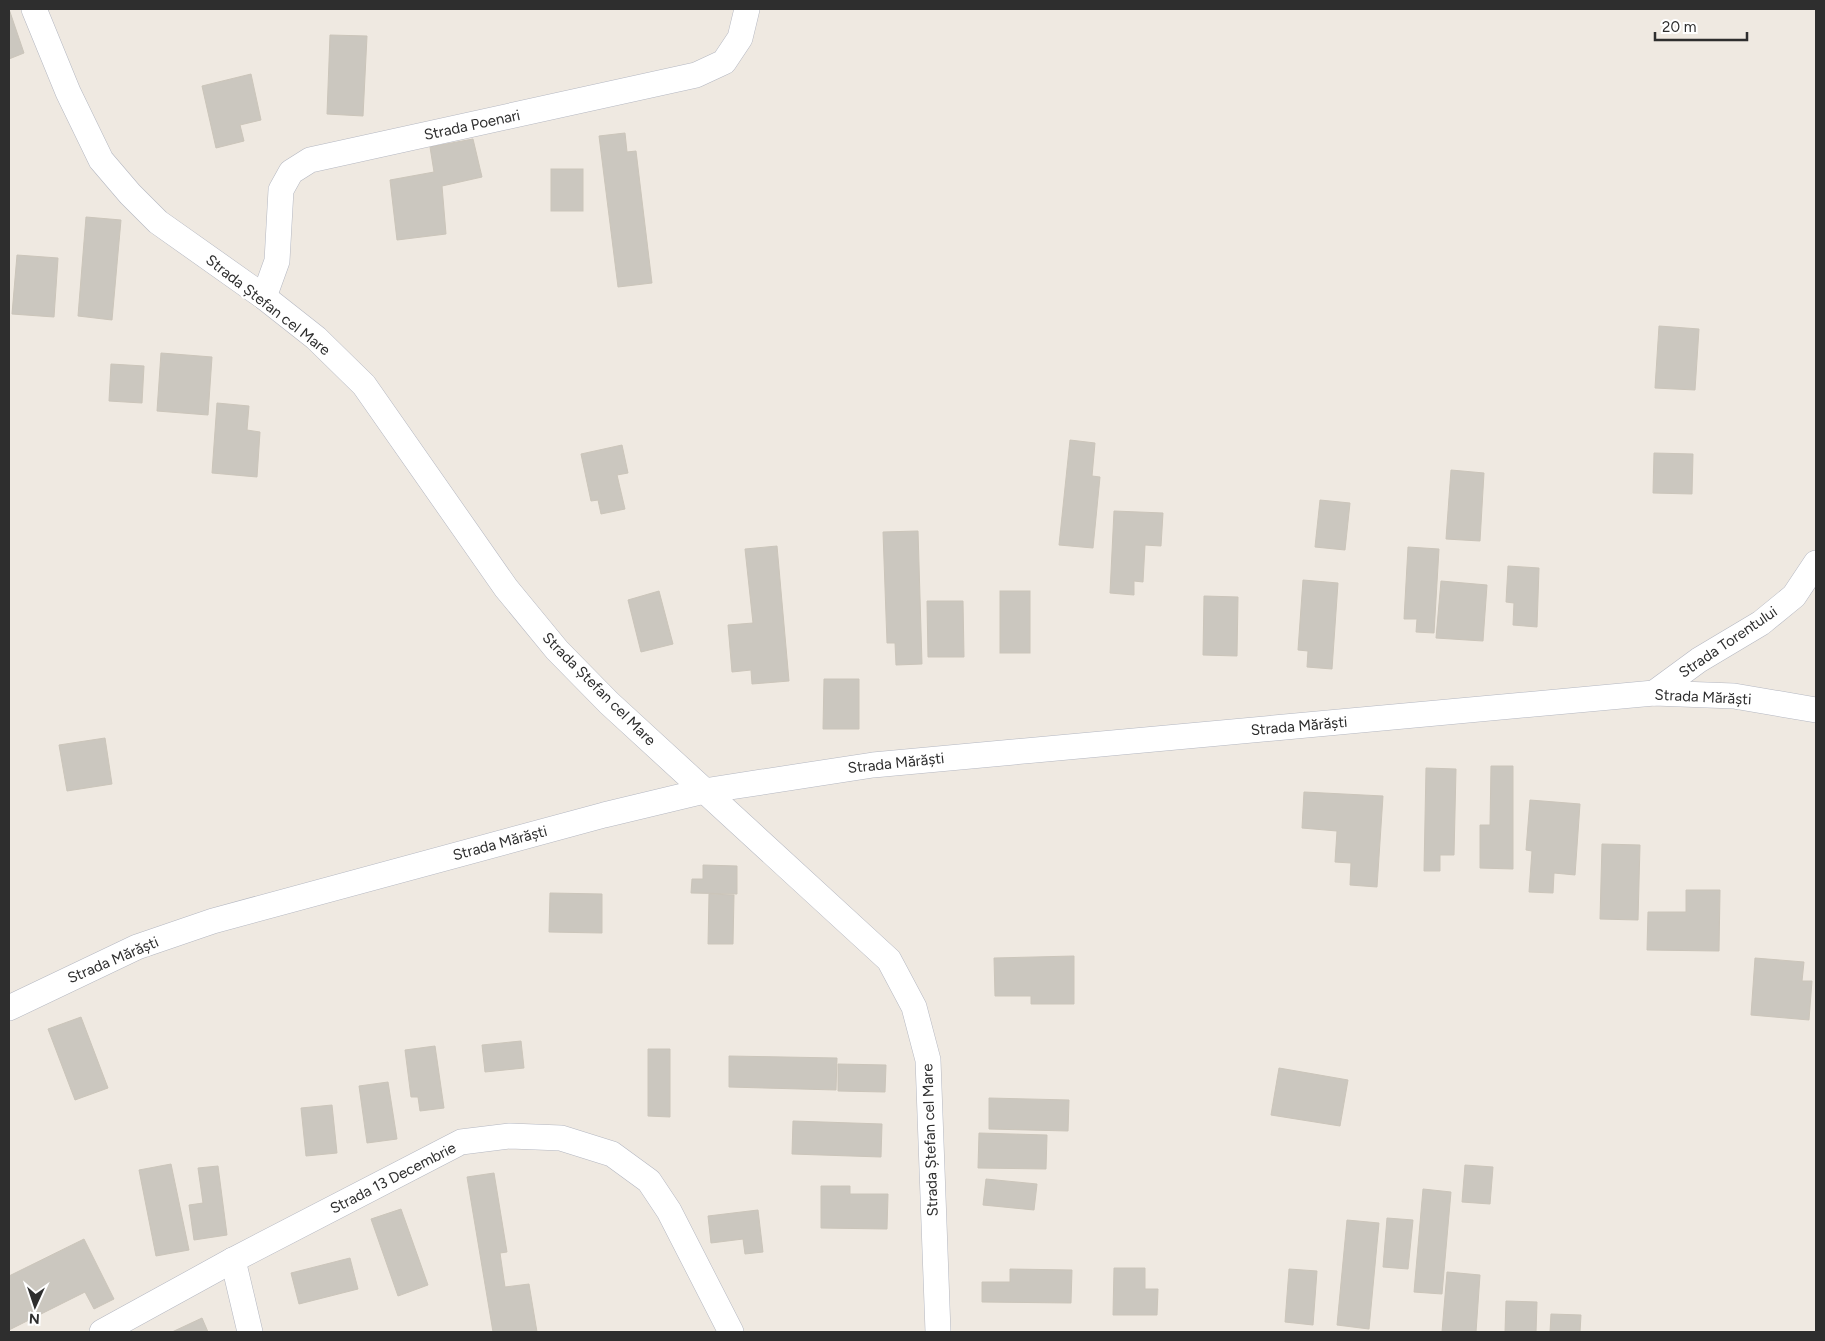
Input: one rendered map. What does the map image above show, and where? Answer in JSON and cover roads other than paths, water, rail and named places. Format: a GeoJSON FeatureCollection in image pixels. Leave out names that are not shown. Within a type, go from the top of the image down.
{"type":"FeatureCollection","features":[{"type":"Feature","properties":{"kind":"street","name":"Strada Ștefan cel Mare"},"geometry":{"type":"LineString","coordinates":[[34,9],[68,92],[101,160],[130,194],[158,222],[264,297],[316,338],[364,385],[506,588],[557,650],[609,704],[889,960],[914,1008],[928,1060],[938,1332]]}},
{"type":"Feature","properties":{"kind":"street","name":"Strada Poenari"},"geometry":{"type":"LineString","coordinates":[[264,297],[277,261],[282,190],[291,172],[310,160],[696,75],[724,62],[740,38],[747,9]]}},
{"type":"Feature","properties":{"kind":"street","name":"Strada Torentului"},"geometry":{"type":"LineString","coordinates":[[1654,693],[1699,660],[1761,623],[1794,596],[1816,563]]}},
{"type":"Feature","properties":{"kind":"street","name":"Strada Mărăști"},"geometry":{"type":"LineString","coordinates":[[9,1008],[137,947],[213,921],[604,815],[704,791],[873,765],[1654,693],[1734,696],[1816,710]]}},
{"type":"Feature","properties":{"kind":"street","name":"Strada 13 Decembrie"},"geometry":{"type":"LineString","coordinates":[[102,1332],[234,1260],[461,1142],[510,1136],[561,1138],[612,1154],[649,1181],[669,1211],[731,1332]]}},
{"type":"Feature","properties":{"kind":"street"},"geometry":{"type":"LineString","coordinates":[[234,1260],[250,1332]]}}]}
